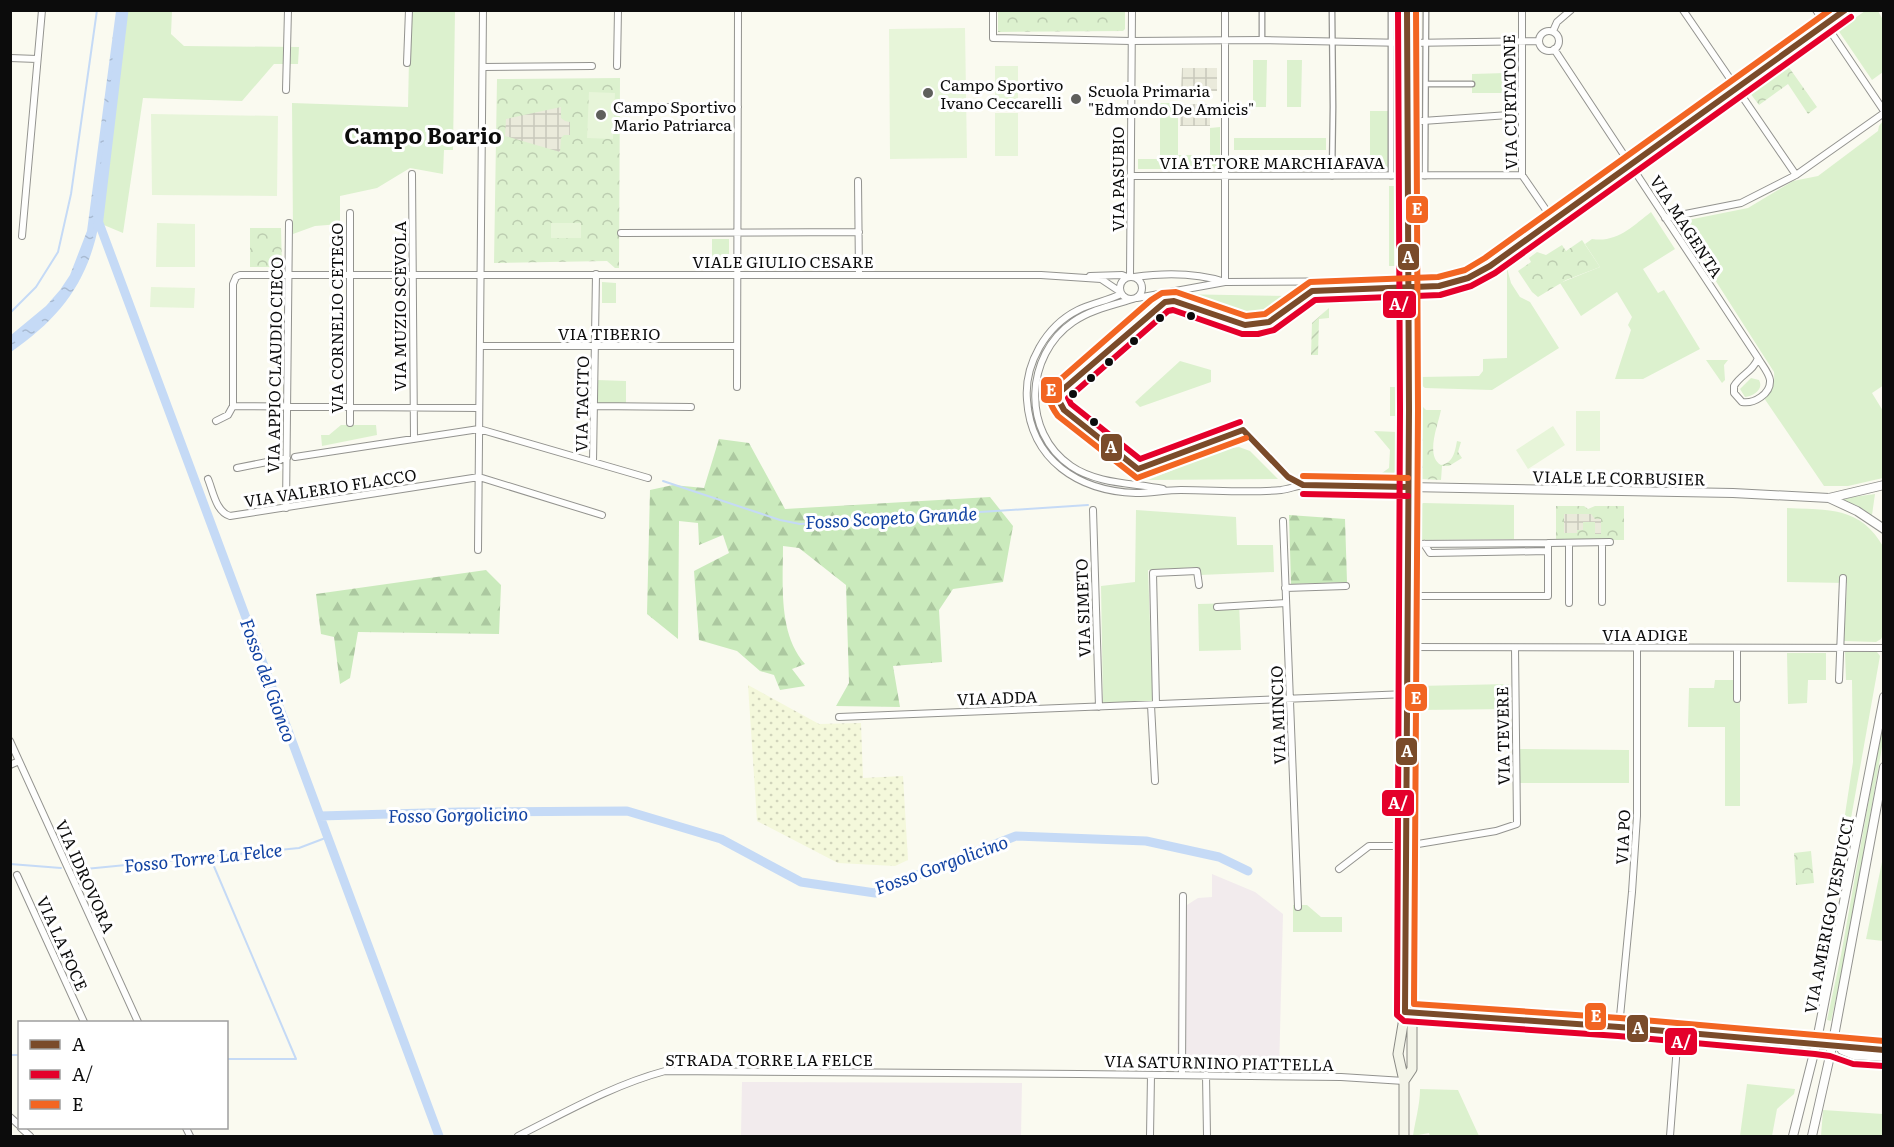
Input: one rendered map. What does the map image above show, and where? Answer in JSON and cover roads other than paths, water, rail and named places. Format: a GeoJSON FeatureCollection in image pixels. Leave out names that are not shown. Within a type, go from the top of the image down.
{"type":"FeatureCollection","features":[{"type":"Feature","properties":{"kind":"main road"},"geometry":{"type":"LineString","coordinates":[[1404,1137],[1404,1081],[1412,1069],[1412,1022],[1405,1012],[1408,596],[1407,10]]}},
{"type":"Feature","properties":{"kind":"street"},"geometry":{"type":"LineString","coordinates":[[22,236],[42,10]]}},
{"type":"Feature","properties":{"kind":"street"},"geometry":{"type":"LineString","coordinates":[[286,90],[288,10]]}},
{"type":"Feature","properties":{"kind":"street"},"geometry":{"type":"LineString","coordinates":[[407,63],[409,10]]}},
{"type":"Feature","properties":{"kind":"street"},"geometry":{"type":"LineString","coordinates":[[478,550],[483,10]]}},
{"type":"Feature","properties":{"kind":"street"},"geometry":{"type":"LineString","coordinates":[[617,66],[618,10]]}},
{"type":"Feature","properties":{"kind":"street"},"geometry":{"type":"LineString","coordinates":[[737,387],[738,10]]}},
{"type":"Feature","properties":{"kind":"street"},"geometry":{"type":"LineString","coordinates":[[993,10],[993,38],[1407,43],[1539,41]]}},
{"type":"Feature","properties":{"kind":"street","name":"VIA PASUBIO"},"geometry":{"type":"LineString","coordinates":[[1130,277],[1132,10]]}},
{"type":"Feature","properties":{"kind":"street"},"geometry":{"type":"LineString","coordinates":[[1225,10],[1225,282]]}},
{"type":"Feature","properties":{"kind":"street"},"geometry":{"type":"LineString","coordinates":[[1262,10],[1262,40]]}},
{"type":"Feature","properties":{"kind":"street"},"geometry":{"type":"LineString","coordinates":[[1332,10],[1334,107],[1332,176]]}},
{"type":"Feature","properties":{"kind":"street"},"geometry":{"type":"LineString","coordinates":[[1391,10],[1391,176]]}},
{"type":"Feature","properties":{"kind":"street"},"geometry":{"type":"LineString","coordinates":[[1425,176],[1426,10]]}},
{"type":"Feature","properties":{"kind":"street","name":"VIA CURTATONE"},"geometry":{"type":"LineString","coordinates":[[1522,10],[1522,175],[1553,220]]}},
{"type":"Feature","properties":{"kind":"street"},"geometry":{"type":"LineString","coordinates":[[1552,32],[1557,22],[1571,10]]}},
{"type":"Feature","properties":{"kind":"street"},"geometry":{"type":"LineString","coordinates":[[1683,10],[1796,175]]}},
{"type":"Feature","properties":{"kind":"street"},"geometry":{"type":"LineString","coordinates":[[1665,218],[1742,203],[1796,175],[1884,112],[1816,10]]}},
{"type":"Feature","properties":{"kind":"street","name":"VIALE GIULIO CESARE"},"geometry":{"type":"LineString","coordinates":[[1170,490],[1136,483],[1107,481],[1082,473],[1054,451],[1048,442],[1036,410],[1034,392],[1038,370],[1049,347],[1074,321],[1085,315],[1135,299],[1225,282],[1394,280],[1408,286],[1438,286],[1468,278],[1490,266],[1846,10]]}},
{"type":"Feature","properties":{"kind":"street"},"geometry":{"type":"LineString","coordinates":[[1552,32],[1556,34],[1559,41],[1554,50],[1542,49],[1539,41],[1543,33],[1552,32]]}},
{"type":"Feature","properties":{"kind":"street","name":"VIA MAGENTA"},"geometry":{"type":"LineString","coordinates":[[1554,50],[1758,358],[1768,375],[1769,386],[1764,393],[1749,403],[1742,402],[1734,393],[1734,386],[1752,370],[1758,358]]}},
{"type":"Feature","properties":{"kind":"street"},"geometry":{"type":"LineString","coordinates":[[10,58],[38,59]]}},
{"type":"Feature","properties":{"kind":"street"},"geometry":{"type":"LineString","coordinates":[[483,67],[592,66]]}},
{"type":"Feature","properties":{"kind":"street"},"geometry":{"type":"LineString","coordinates":[[1426,84],[1472,84]]}},
{"type":"Feature","properties":{"kind":"street"},"geometry":{"type":"LineString","coordinates":[[622,107],[738,107]]}},
{"type":"Feature","properties":{"kind":"street"},"geometry":{"type":"LineString","coordinates":[[1407,122],[1509,115]]}},
{"type":"Feature","properties":{"kind":"street","name":"VIA MUZIO SCEVOLA"},"geometry":{"type":"LineString","coordinates":[[412,174],[414,439]]}},
{"type":"Feature","properties":{"kind":"street","name":"VIA ETTORE MARCHIAFAVA"},"geometry":{"type":"LineString","coordinates":[[1131,176],[1522,175]]}},
{"type":"Feature","properties":{"kind":"street"},"geometry":{"type":"LineString","coordinates":[[858,181],[859,274]]}},
{"type":"Feature","properties":{"kind":"street","name":"VIA CORNELIO CETEGO"},"geometry":{"type":"LineString","coordinates":[[350,213],[350,423]]}},
{"type":"Feature","properties":{"kind":"street","name":"VIA APPIO CLAUDIO CIECO"},"geometry":{"type":"LineString","coordinates":[[286,508],[289,223]]}},
{"type":"Feature","properties":{"kind":"street"},"geometry":{"type":"LineString","coordinates":[[621,233],[859,232]]}},
{"type":"Feature","properties":{"kind":"street","name":"VIALE GIULIO CESARE"},"geometry":{"type":"LineString","coordinates":[[233,406],[233,284],[236,277],[243,274],[1041,275],[1101,279],[1120,292]]}},
{"type":"Feature","properties":{"kind":"street","name":"VIA TACITO"},"geometry":{"type":"LineString","coordinates":[[593,462],[596,274]]}},
{"type":"Feature","properties":{"kind":"street","name":"VIALE GIULIO CESARE"},"geometry":{"type":"LineString","coordinates":[[1084,278],[1114,274],[1130,277],[1172,274],[1225,282]]}},
{"type":"Feature","properties":{"kind":"street"},"geometry":{"type":"LineString","coordinates":[[1130,277],[1142,285],[1141,292],[1135,299],[1126,298],[1120,292],[1121,281],[1130,277]]}},
{"type":"Feature","properties":{"kind":"street"},"geometry":{"type":"LineString","coordinates":[[1120,292],[1077,310],[1056,326],[1043,342],[1032,364],[1027,382],[1027,401],[1035,435],[1052,461],[1070,476],[1094,486],[1124,492],[1281,490],[1303,485],[1408,486]]}},
{"type":"Feature","properties":{"kind":"street","name":"VIA TIBERIO"},"geometry":{"type":"LineString","coordinates":[[480,346],[737,346]]}},
{"type":"Feature","properties":{"kind":"street"},"geometry":{"type":"LineString","coordinates":[[216,420],[228,415],[233,406],[480,408]]}},
{"type":"Feature","properties":{"kind":"street"},"geometry":{"type":"LineString","coordinates":[[594,406],[691,407]]}},
{"type":"Feature","properties":{"kind":"street"},"geometry":{"type":"LineString","coordinates":[[295,458],[479,429],[648,478]]}},
{"type":"Feature","properties":{"kind":"street"},"geometry":{"type":"LineString","coordinates":[[237,468],[287,458]]}},
{"type":"Feature","properties":{"kind":"street"},"geometry":{"type":"LineString","coordinates":[[479,477],[602,515]]}},
{"type":"Feature","properties":{"kind":"street","name":"VIA VALERIO FLACCO"},"geometry":{"type":"LineString","coordinates":[[208,479],[220,509],[228,516],[479,477]]}},
{"type":"Feature","properties":{"kind":"street","name":"VIALE LE CORBUSIER"},"geometry":{"type":"LineString","coordinates":[[1408,486],[1733,493],[1829,498],[1884,485]]}},
{"type":"Feature","properties":{"kind":"street","name":"VIALE LE CORBUSIER"},"geometry":{"type":"LineString","coordinates":[[1829,498],[1857,511],[1884,529]]}},
{"type":"Feature","properties":{"kind":"street","name":"VIA SIMETO"},"geometry":{"type":"LineString","coordinates":[[1093,510],[1099,707]]}},
{"type":"Feature","properties":{"kind":"street","name":"VIA MINCIO"},"geometry":{"type":"LineString","coordinates":[[1283,521],[1298,907]]}},
{"type":"Feature","properties":{"kind":"street"},"geometry":{"type":"LineString","coordinates":[[1424,543],[1430,553],[1548,551]]}},
{"type":"Feature","properties":{"kind":"street"},"geometry":{"type":"LineString","coordinates":[[1408,596],[1548,596],[1548,543]]}},
{"type":"Feature","properties":{"kind":"street"},"geometry":{"type":"LineString","coordinates":[[1569,543],[1569,603]]}},
{"type":"Feature","properties":{"kind":"street"},"geometry":{"type":"LineString","coordinates":[[1408,544],[1606,543],[1602,602]]}},
{"type":"Feature","properties":{"kind":"street"},"geometry":{"type":"LineString","coordinates":[[1155,781],[1153,573],[1197,571],[1198,585]]}},
{"type":"Feature","properties":{"kind":"street"},"geometry":{"type":"LineString","coordinates":[[1839,680],[1843,578]]}},
{"type":"Feature","properties":{"kind":"street"},"geometry":{"type":"LineString","coordinates":[[1285,588],[1346,586]]}},
{"type":"Feature","properties":{"kind":"street"},"geometry":{"type":"LineString","coordinates":[[1217,607],[1286,603]]}},
{"type":"Feature","properties":{"kind":"street","name":"VIA ADIGE"},"geometry":{"type":"LineString","coordinates":[[1407,647],[1884,648]]}},
{"type":"Feature","properties":{"kind":"street","name":"VIA PO"},"geometry":{"type":"LineString","coordinates":[[1619,1027],[1633,885],[1637,816],[1637,647]]}},
{"type":"Feature","properties":{"kind":"street","name":"VIA TEVERE"},"geometry":{"type":"LineString","coordinates":[[1406,846],[1496,831],[1517,824],[1515,648]]}},
{"type":"Feature","properties":{"kind":"street"},"geometry":{"type":"LineString","coordinates":[[1737,648],[1737,699]]}},
{"type":"Feature","properties":{"kind":"street","name":"VIA ADDA"},"geometry":{"type":"LineString","coordinates":[[839,717],[1407,694]]}},
{"type":"Feature","properties":{"kind":"street","name":"VIA AMERIGO VESPUCCI"},"geometry":{"type":"LineString","coordinates":[[1793,1137],[1816,1045],[1884,697]]}},
{"type":"Feature","properties":{"kind":"street","name":"VIA IDROVORA"},"geometry":{"type":"LineString","coordinates":[[10,741],[137,1021]]}},
{"type":"Feature","properties":{"kind":"street"},"geometry":{"type":"LineString","coordinates":[[10,765],[19,761]]}},
{"type":"Feature","properties":{"kind":"street","name":"VIA AMERIGO VESPUCCI"},"geometry":{"type":"LineString","coordinates":[[1812,1137],[1832,1047],[1884,767]]}},
{"type":"Feature","properties":{"kind":"street"},"geometry":{"type":"LineString","coordinates":[[1339,869],[1370,846],[1406,846]]}},
{"type":"Feature","properties":{"kind":"street","name":"VIA LA FOCE"},"geometry":{"type":"LineString","coordinates":[[17,875],[83,1021]]}},
{"type":"Feature","properties":{"kind":"street"},"geometry":{"type":"LineString","coordinates":[[1182,1075],[1184,896]]}},
{"type":"Feature","properties":{"kind":"street"},"geometry":{"type":"LineString","coordinates":[[1405,1012],[1619,1027],[1884,1050]]}},
{"type":"Feature","properties":{"kind":"street"},"geometry":{"type":"LineString","coordinates":[[1670,1137],[1678,1033]]}},
{"type":"Feature","properties":{"kind":"street"},"geometry":{"type":"LineString","coordinates":[[1832,1047],[1854,1055],[1884,1057]]}},
{"type":"Feature","properties":{"kind":"street","name":"STRADA TORRE LA FELCE"},"geometry":{"type":"LineString","coordinates":[[518,1137],[611,1089],[637,1078],[665,1071],[1035,1074]]}},
{"type":"Feature","properties":{"kind":"street","name":"VIA SATURNINO PIATTELLA"},"geometry":{"type":"LineString","coordinates":[[1035,1074],[1341,1077],[1404,1081]]}},
{"type":"Feature","properties":{"kind":"street"},"geometry":{"type":"LineString","coordinates":[[1150,1137],[1151,1075]]}},
{"type":"Feature","properties":{"kind":"street"},"geometry":{"type":"LineString","coordinates":[[1206,1075],[1207,1137]]}},
{"type":"Feature","properties":{"kind":"water"},"geometry":{"type":"Polygon","coordinates":[[[116,11],[124,11],[99,223],[94,244],[88,263],[69,297],[44,326],[11,352],[11,335],[46,306],[60,290],[70,275],[87,231],[116,11]]]}},
{"type":"Feature","properties":{"kind":"waterway"},"geometry":{"type":"LineString","coordinates":[[10,313],[36,287],[58,252],[71,194],[97,10]]}},
{"type":"Feature","properties":{"kind":"waterway"},"geometry":{"type":"LineString","coordinates":[[98,227],[124,10]]}},
{"type":"Feature","properties":{"kind":"waterway","name":"Fosso del Gionco"},"geometry":{"type":"LineString","coordinates":[[99,223],[439,1136]]}},
{"type":"Feature","properties":{"kind":"waterway","name":"Fosso Scopeto Grande"},"geometry":{"type":"LineString","coordinates":[[663,481],[780,520],[800,524],[1088,505]]}},
{"type":"Feature","properties":{"kind":"waterway","name":"Fosso Gorgolicino"},"geometry":{"type":"LineString","coordinates":[[320,816],[627,811],[721,839],[801,882],[875,893],[1016,836],[1146,841],[1219,857],[1248,871]]}},
{"type":"Feature","properties":{"kind":"waterway","name":"Fosso Torre La Felce"},"geometry":{"type":"LineString","coordinates":[[75,870],[299,848],[328,837]]}},
{"type":"Feature","properties":{"kind":"waterway"},"geometry":{"type":"LineString","coordinates":[[210,857],[296,1059],[228,1059]]}},
{"type":"Feature","properties":{"kind":"waterway","name":"Fosso Torre La Felce"},"geometry":{"type":"LineString","coordinates":[[10,864],[61,868]]}},
{"type":"Feature","properties":{"kind":"waterway"},"geometry":{"type":"LineString","coordinates":[[10,1055],[18,1055]]}},
{"type":"Feature","properties":{"kind":"place","name":"Campo Sportivo Ivano Ceccarelli"},"geometry":{"type":"Point","coordinates":[928,93]}},
{"type":"Feature","properties":{"kind":"place","name":"Scuola Primaria \"Edmondo De Amicis\""},"geometry":{"type":"Point","coordinates":[1076,99]}},
{"type":"Feature","properties":{"kind":"place","name":"Campo Sportivo Mario Patriarca"},"geometry":{"type":"Point","coordinates":[601,115]}},
{"type":"Feature","properties":{"kind":"district","name":"Campo Boario"},"geometry":{"type":"Point","coordinates":[423,134]}}]}
